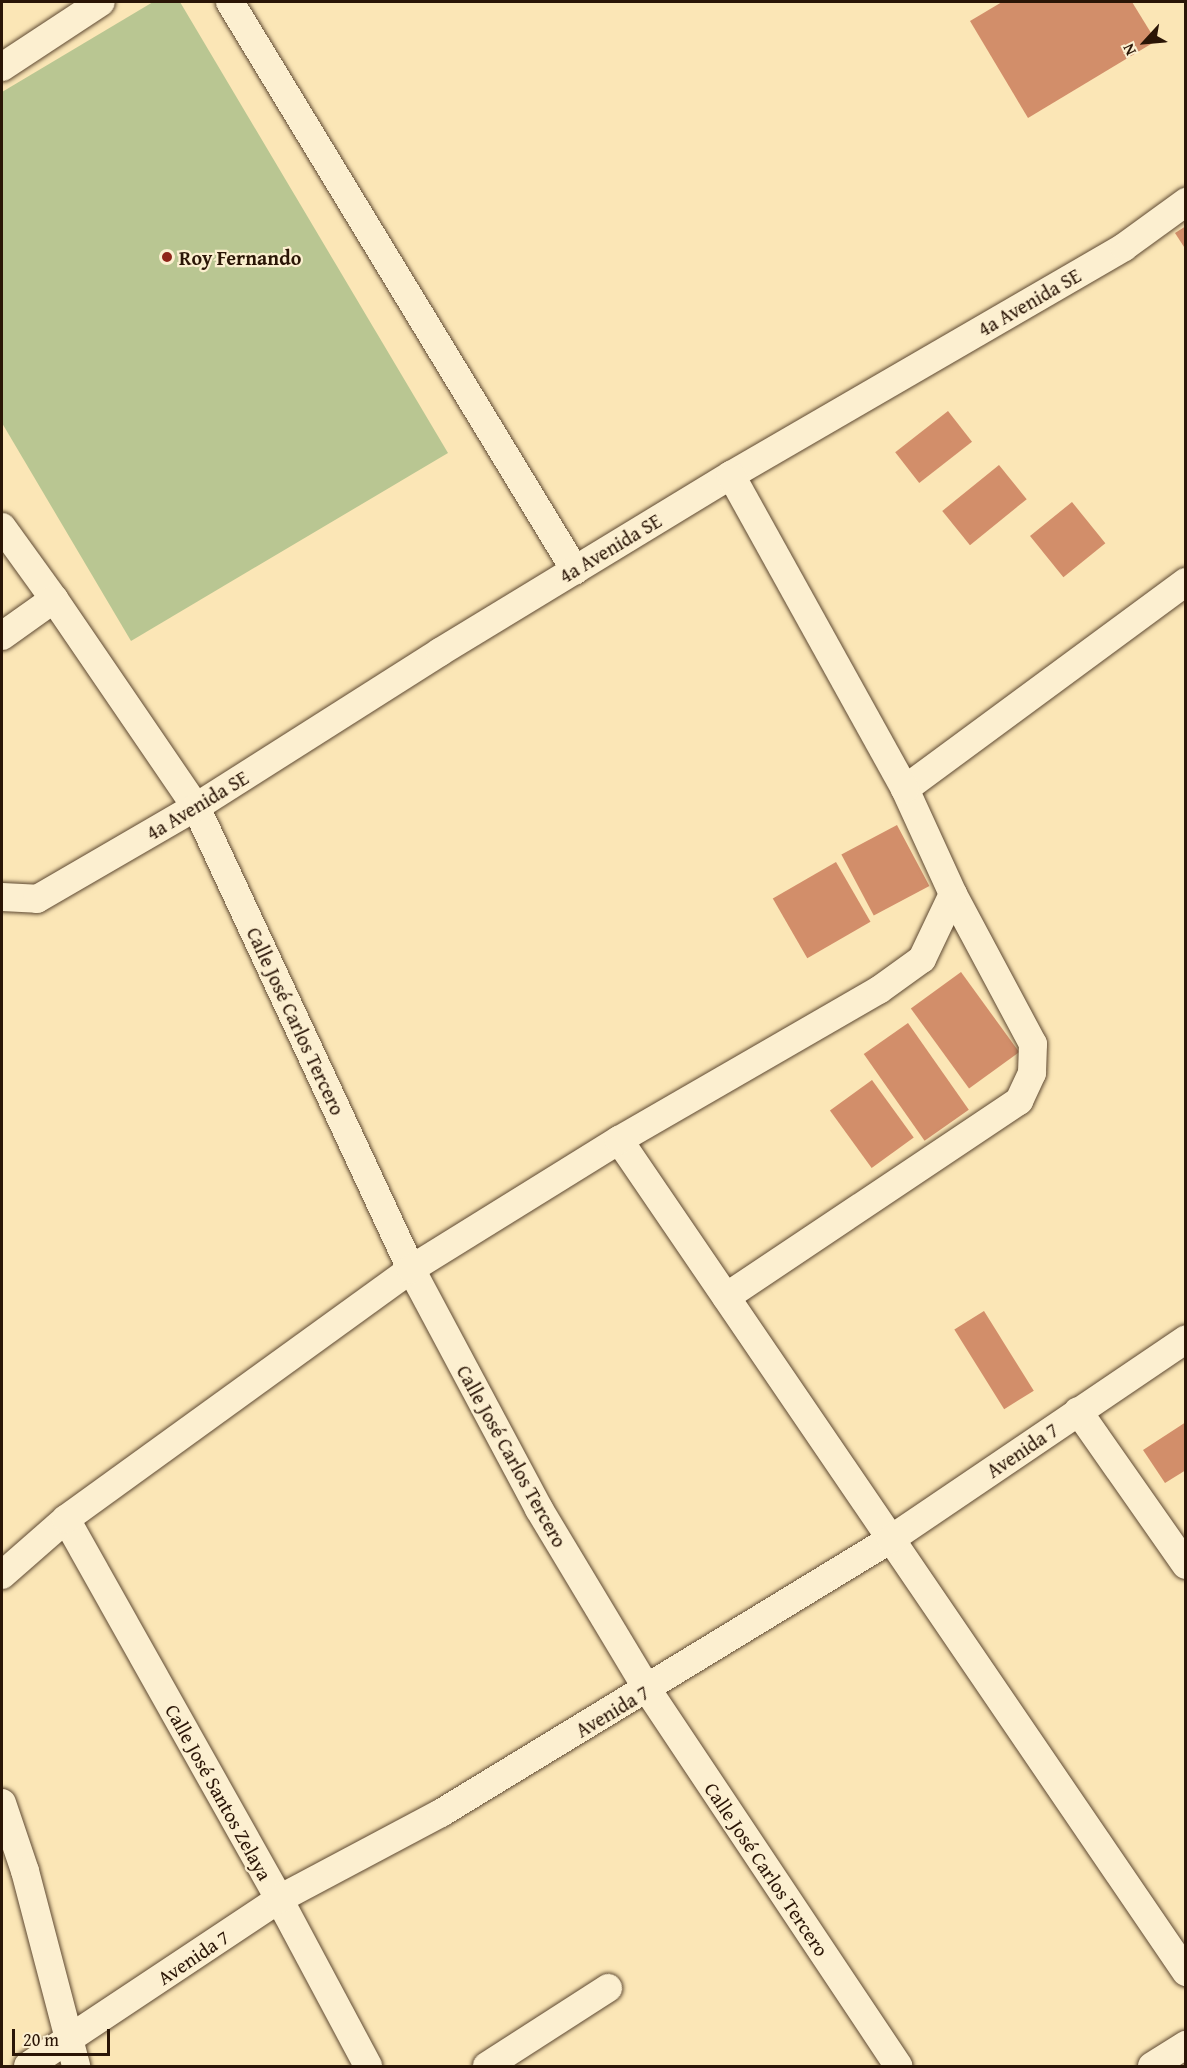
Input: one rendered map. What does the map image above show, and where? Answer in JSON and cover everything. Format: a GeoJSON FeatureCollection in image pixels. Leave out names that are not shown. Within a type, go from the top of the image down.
{"type":"FeatureCollection","features":[{"type":"Feature","properties":{"kind":"street"},"geometry":{"type":"LineString","coordinates":[[2,67],[101,2]]}},
{"type":"Feature","properties":{"kind":"street"},"geometry":{"type":"LineString","coordinates":[[230,2],[575,570]]}},
{"type":"Feature","properties":{"kind":"street","name":"4a Avenida SE"},"geometry":{"type":"LineString","coordinates":[[2,897],[37,899],[196,807],[731,475],[1124,247],[1185,202]]}},
{"type":"Feature","properties":{"kind":"street"},"geometry":{"type":"LineString","coordinates":[[726,1297],[1019,1101],[1032,1073],[1033,1044],[953,894],[905,789],[731,475]]}},
{"type":"Feature","properties":{"kind":"street","name":"Calle José Carlos Tercero"},"geometry":{"type":"LineString","coordinates":[[2,527],[196,807],[411,1269],[539,1509],[648,1689],[898,2067]]}},
{"type":"Feature","properties":{"kind":"street"},"geometry":{"type":"LineString","coordinates":[[905,789],[1185,582]]}},
{"type":"Feature","properties":{"kind":"street"},"geometry":{"type":"LineString","coordinates":[[2,636],[54,599]]}},
{"type":"Feature","properties":{"kind":"street"},"geometry":{"type":"LineString","coordinates":[[2,1575],[66,1519],[411,1269],[618,1140],[879,990],[922,959],[953,894]]}},
{"type":"Feature","properties":{"kind":"street"},"geometry":{"type":"LineString","coordinates":[[618,1140],[1185,1972]]}},
{"type":"Feature","properties":{"kind":"street","name":"Avenida 7"},"geometry":{"type":"LineString","coordinates":[[28,2067],[72,2054],[279,1899],[441,1813],[891,1539],[1185,1339]]}},
{"type":"Feature","properties":{"kind":"street"},"geometry":{"type":"LineString","coordinates":[[1078,1411],[1185,1565]]}},
{"type":"Feature","properties":{"kind":"street","name":"Calle José Santos Zelaya"},"geometry":{"type":"LineString","coordinates":[[66,1519],[279,1899],[368,2067]]}},
{"type":"Feature","properties":{"kind":"street"},"geometry":{"type":"LineString","coordinates":[[2,1803],[25,1871],[72,2054]]}},
{"type":"Feature","properties":{"kind":"street"},"geometry":{"type":"LineString","coordinates":[[487,2067],[608,1988]]}},
{"type":"Feature","properties":{"kind":"street"},"geometry":{"type":"LineString","coordinates":[[1152,2067],[1185,2045]]}},
{"type":"Feature","properties":{"kind":"green space","name":"Roy Fernando"},"geometry":{"type":"Polygon","coordinates":[[[153,2],[180,2],[448,453],[131,641],[2,423],[2,92],[153,2]]]}},
{"type":"Feature","properties":{"kind":"building"},"geometry":{"type":"Polygon","coordinates":[[[1002,2],[1132,2],[1156,41],[1028,118],[970,21],[1002,2]]]}},
{"type":"Feature","properties":{"kind":"building"},"geometry":{"type":"Polygon","coordinates":[[[1186,226],[1186,250],[1175,233],[1186,226]]]}},
{"type":"Feature","properties":{"kind":"building"},"geometry":{"type":"Polygon","coordinates":[[[948,411],[972,442],[919,483],[895,452],[948,411]]]}},
{"type":"Feature","properties":{"kind":"building"},"geometry":{"type":"Polygon","coordinates":[[[999,465],[1027,499],[970,545],[942,511],[999,465]]]}},
{"type":"Feature","properties":{"kind":"building"},"geometry":{"type":"Polygon","coordinates":[[[1072,502],[1105,543],[1063,577],[1030,536],[1072,502]]]}},
{"type":"Feature","properties":{"kind":"building"},"geometry":{"type":"Polygon","coordinates":[[[897,825],[929,886],[874,916],[841,855],[897,825]]]}},
{"type":"Feature","properties":{"kind":"building"},"geometry":{"type":"Polygon","coordinates":[[[836,862],[870,922],[807,958],[773,898],[836,862]]]}},
{"type":"Feature","properties":{"kind":"building"},"geometry":{"type":"Polygon","coordinates":[[[961,972],[1019,1052],[969,1089],[911,1008],[961,972]]]}},
{"type":"Feature","properties":{"kind":"building"},"geometry":{"type":"Polygon","coordinates":[[[908,1023],[969,1110],[925,1141],[864,1054],[908,1023]]]}},
{"type":"Feature","properties":{"kind":"building"},"geometry":{"type":"Polygon","coordinates":[[[872,1080],[914,1137],[872,1168],[830,1111],[872,1080]]]}},
{"type":"Feature","properties":{"kind":"building"},"geometry":{"type":"Polygon","coordinates":[[[984,1311],[1034,1391],[1004,1409],[954,1330],[984,1311]]]}},
{"type":"Feature","properties":{"kind":"building"},"geometry":{"type":"Polygon","coordinates":[[[1186,1422],[1186,1470],[1165,1483],[1143,1450],[1186,1422]]]}},
{"type":"Feature","properties":{"kind":"place","name":"Roy Fernando"},"geometry":{"type":"Point","coordinates":[167,257]}}]}
